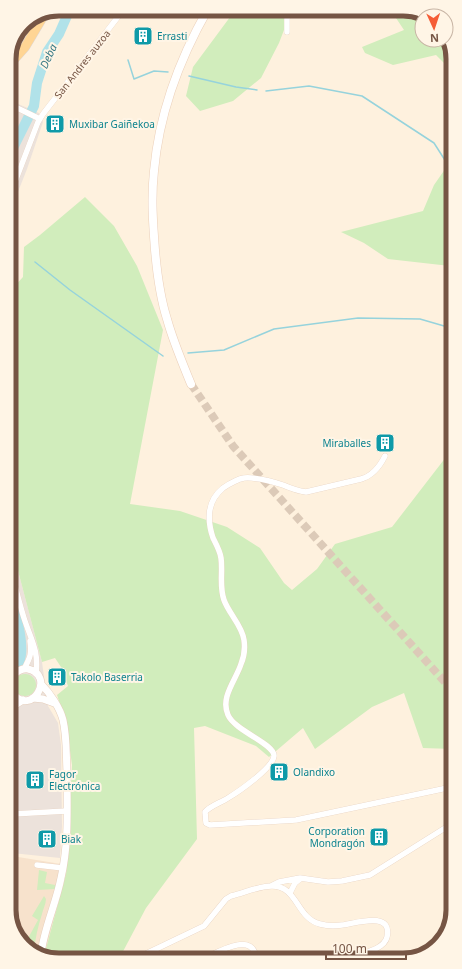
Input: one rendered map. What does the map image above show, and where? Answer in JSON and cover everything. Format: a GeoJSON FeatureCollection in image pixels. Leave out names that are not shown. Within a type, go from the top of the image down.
{"type":"FeatureCollection","features":[{"type":"Feature","properties":{"kind":"main road"},"geometry":{"type":"LineString","coordinates":[[192,384],[178,353],[166,318],[157,268],[152,220],[154,171],[162,125],[175,79],[204,16]]}},
{"type":"Feature","properties":{"kind":"main road"},"geometry":{"type":"LineString","coordinates":[[16,57],[25,47],[41,20]]}},
{"type":"Feature","properties":{"kind":"street","name":"San Andres auzoa"},"geometry":{"type":"LineString","coordinates":[[16,180],[40,119],[118,16]]}},
{"type":"Feature","properties":{"kind":"street"},"geometry":{"type":"LineString","coordinates":[[287,32],[288,16]]}},
{"type":"Feature","properties":{"kind":"street"},"geometry":{"type":"LineString","coordinates":[[16,107],[40,119]]}},
{"type":"Feature","properties":{"kind":"street"},"geometry":{"type":"LineString","coordinates":[[386,456],[380,466],[365,478],[306,492],[298,491],[274,482],[260,479],[242,478],[231,483],[218,492],[213,498],[209,513],[211,530],[220,555],[221,589],[227,609],[241,631],[244,641],[242,663],[227,697],[227,712],[234,724],[274,751],[274,756],[273,760],[254,780],[228,798],[208,809],[205,812],[206,823],[210,825],[256,821],[296,820],[446,788]]}},
{"type":"Feature","properties":{"kind":"street"},"geometry":{"type":"LineString","coordinates":[[16,590],[29,633],[37,652],[38,663],[36,674]]}},
{"type":"Feature","properties":{"kind":"street"},"geometry":{"type":"LineString","coordinates":[[18,670],[30,658],[32,651],[29,633]]}},
{"type":"Feature","properties":{"kind":"street"},"geometry":{"type":"LineString","coordinates":[[18,670],[33,671],[36,674],[60,712],[65,729],[67,797],[65,811],[66,819],[63,868],[57,893],[44,932],[42,950]]}},
{"type":"Feature","properties":{"kind":"street"},"geometry":{"type":"LineString","coordinates":[[33,698],[39,692],[41,684]]}},
{"type":"Feature","properties":{"kind":"street"},"geometry":{"type":"LineString","coordinates":[[16,697],[23,700]]}},
{"type":"Feature","properties":{"kind":"street"},"geometry":{"type":"LineString","coordinates":[[16,704],[23,700],[33,698],[43,699],[54,703]]}},
{"type":"Feature","properties":{"kind":"street"},"geometry":{"type":"LineString","coordinates":[[16,814],[65,811]]}},
{"type":"Feature","properties":{"kind":"street"},"geometry":{"type":"LineString","coordinates":[[148,953],[204,926],[226,899],[231,896],[271,886],[279,882],[300,878],[328,882],[342,881],[370,875],[446,827]]}},
{"type":"Feature","properties":{"kind":"street"},"geometry":{"type":"LineString","coordinates":[[37,865],[63,868]]}},
{"type":"Feature","properties":{"kind":"street"},"geometry":{"type":"LineString","coordinates":[[290,893],[295,883],[300,878]]}},
{"type":"Feature","properties":{"kind":"street"},"geometry":{"type":"LineString","coordinates":[[271,886],[283,888],[290,893],[297,905],[305,914],[320,924],[343,925],[379,920],[385,925],[387,934],[386,940],[378,947],[362,953]]}},
{"type":"Feature","properties":{"kind":"street"},"geometry":{"type":"LineString","coordinates":[[216,953],[229,947],[243,945],[251,948],[256,953]]}},
{"type":"Feature","properties":{"kind":"shaded area"},"geometry":{"type":"Polygon","coordinates":[[[16,103],[39,113],[43,122],[16,197],[16,103]]]}},
{"type":"Feature","properties":{"kind":"shaded area"},"geometry":{"type":"Polygon","coordinates":[[[16,563],[42,662],[48,706],[58,723],[61,745],[62,826],[60,858],[16,853],[16,563]]]}},
{"type":"Feature","properties":{"kind":"shaded area"},"geometry":{"type":"Polygon","coordinates":[[[16,857],[67,865],[66,874],[45,951],[35,946],[22,932],[19,926],[16,910],[16,857]]]}},
{"type":"Feature","properties":{"kind":"green space"},"geometry":{"type":"Polygon","coordinates":[[[231,16],[289,16],[279,43],[261,78],[233,101],[200,111],[186,96],[193,67],[231,16]]]}},
{"type":"Feature","properties":{"kind":"green space"},"geometry":{"type":"Polygon","coordinates":[[[395,16],[414,18],[414,48],[444,48],[446,65],[436,55],[393,65],[365,53],[362,47],[404,30],[395,16]]]}},
{"type":"Feature","properties":{"kind":"green space"},"geometry":{"type":"Polygon","coordinates":[[[446,168],[446,266],[388,259],[364,243],[341,232],[423,211],[434,185],[446,168]]]}},
{"type":"Feature","properties":{"kind":"green space"},"geometry":{"type":"Polygon","coordinates":[[[85,197],[114,226],[137,266],[163,330],[130,504],[180,511],[227,527],[260,548],[284,583],[292,590],[317,569],[335,544],[392,527],[446,457],[446,749],[423,748],[404,693],[372,707],[315,749],[303,728],[269,757],[256,746],[205,726],[194,728],[197,839],[146,908],[122,953],[56,953],[45,951],[66,874],[72,765],[66,722],[57,695],[68,686],[61,667],[55,658],[42,662],[16,563],[16,285],[23,277],[24,247],[85,197]]]}},
{"type":"Feature","properties":{"kind":"green space"},"geometry":{"type":"Polygon","coordinates":[[[25,674],[33,677],[36,685],[33,693],[25,696],[17,693],[17,677],[25,674]]]}},
{"type":"Feature","properties":{"kind":"green space"},"geometry":{"type":"Polygon","coordinates":[[[39,870],[47,872],[45,883],[55,885],[55,889],[37,890],[39,870]]]}},
{"type":"Feature","properties":{"kind":"green space"},"geometry":{"type":"Polygon","coordinates":[[[44,896],[46,901],[35,946],[28,939],[38,920],[32,916],[44,896]]]}},
{"type":"Feature","properties":{"kind":"waterway","name":"Deba"},"geometry":{"type":"LineString","coordinates":[[16,142],[34,106],[37,83],[47,52],[59,34],[67,16]]}},
{"type":"Feature","properties":{"kind":"waterway"},"geometry":{"type":"LineString","coordinates":[[128,60],[134,79],[154,71],[168,72]]}},
{"type":"Feature","properties":{"kind":"waterway"},"geometry":{"type":"LineString","coordinates":[[189,76],[236,87],[257,90]]}},
{"type":"Feature","properties":{"kind":"waterway"},"geometry":{"type":"LineString","coordinates":[[266,91],[309,86],[362,96],[434,143],[446,162]]}},
{"type":"Feature","properties":{"kind":"waterway"},"geometry":{"type":"LineString","coordinates":[[35,262],[70,290],[163,356]]}},
{"type":"Feature","properties":{"kind":"waterway"},"geometry":{"type":"LineString","coordinates":[[188,353],[224,350],[274,329],[358,318],[420,319],[446,327]]}},
{"type":"Feature","properties":{"kind":"waterway"},"geometry":{"type":"LineString","coordinates":[[16,617],[21,641],[21,656],[19,662]]}},
{"type":"Feature","properties":{"kind":"tunnel"},"geometry":{"type":"LineString","coordinates":[[191,384],[233,446],[446,683]]}},
{"type":"Feature","properties":{"kind":"place","name":"Errasti"},"geometry":{"type":"Point","coordinates":[143,36]}},
{"type":"Feature","properties":{"kind":"place","name":"Muxibar Gaiñekoa"},"geometry":{"type":"Point","coordinates":[55,124]}},
{"type":"Feature","properties":{"kind":"place","name":"Miraballes"},"geometry":{"type":"Point","coordinates":[385,443]}},
{"type":"Feature","properties":{"kind":"place","name":"Takolo Baserria"},"geometry":{"type":"Point","coordinates":[57,677]}},
{"type":"Feature","properties":{"kind":"place","name":"Olandixo"},"geometry":{"type":"Point","coordinates":[279,772]}},
{"type":"Feature","properties":{"kind":"place","name":"Fagor Electrónica"},"geometry":{"type":"Point","coordinates":[35,780]}},
{"type":"Feature","properties":{"kind":"place","name":"Corporation Mondragón"},"geometry":{"type":"Point","coordinates":[379,837]}},
{"type":"Feature","properties":{"kind":"place","name":"Biak"},"geometry":{"type":"Point","coordinates":[47,839]}}]}
